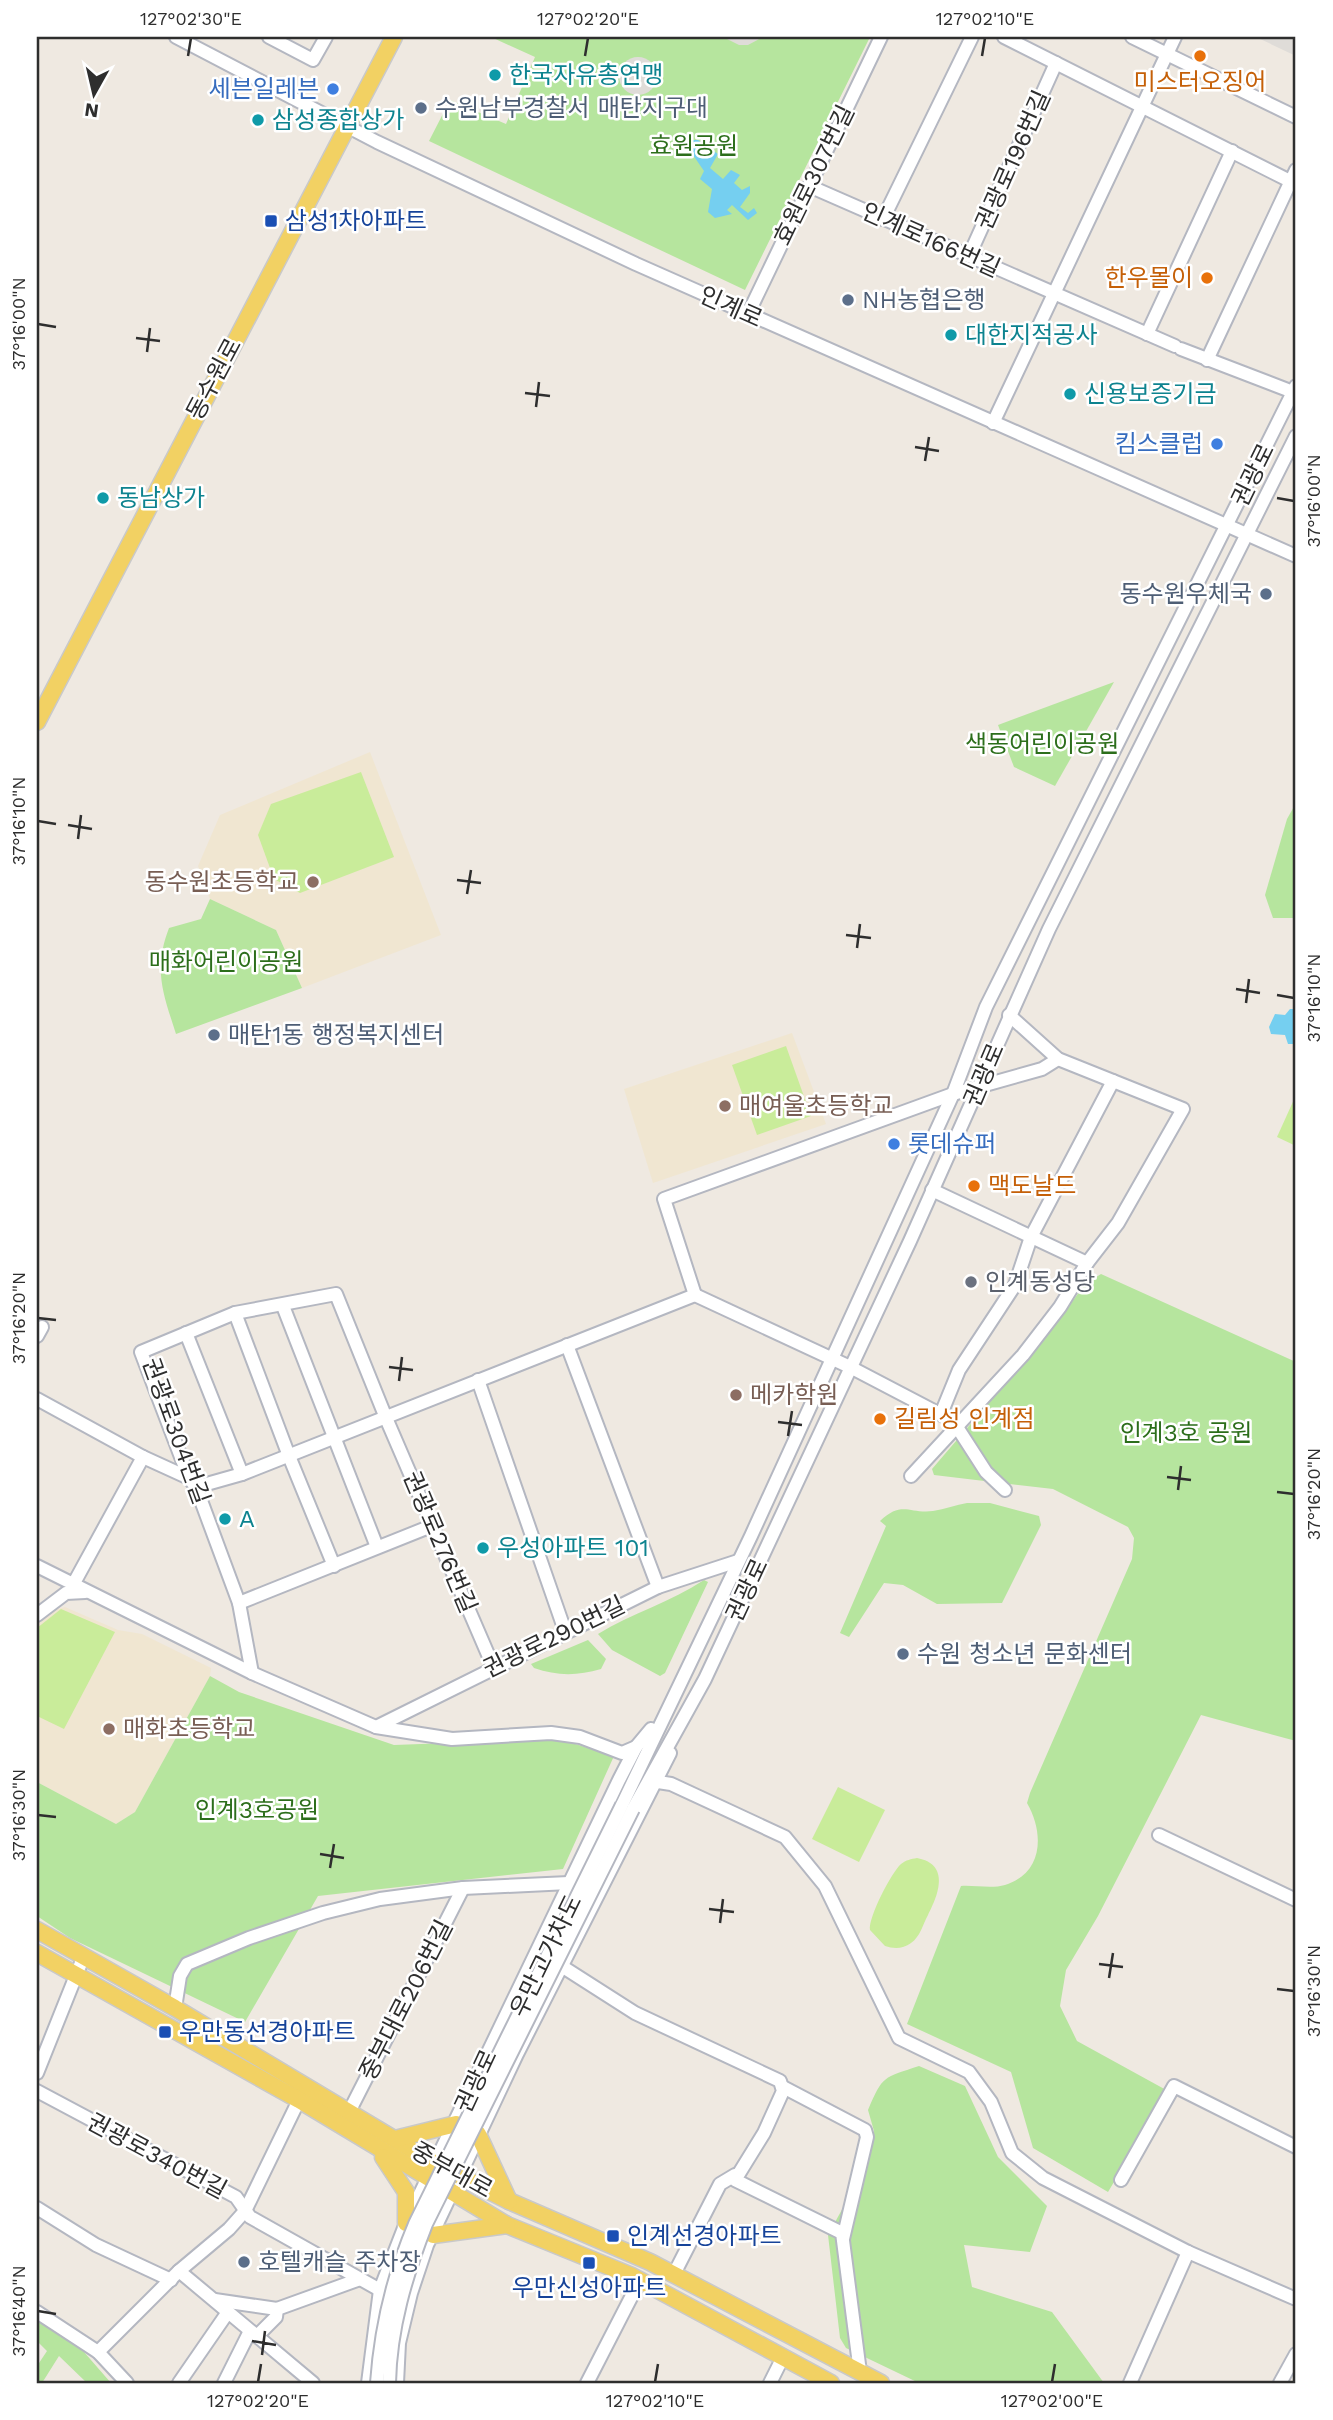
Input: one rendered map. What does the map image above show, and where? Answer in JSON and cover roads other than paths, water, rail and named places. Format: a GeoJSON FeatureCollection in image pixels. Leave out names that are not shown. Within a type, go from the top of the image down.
{"type":"FeatureCollection","features":[{"type":"Feature","properties":{"kind":"main road","name":"동수원로"},"geometry":{"type":"LineString","coordinates":[[37,722],[394,37]]}},
{"type":"Feature","properties":{"kind":"main road","name":"중부대로"},"geometry":{"type":"LineString","coordinates":[[37,1930],[176,2008],[434,2163],[509,2201],[674,2274],[881,2383]]}},
{"type":"Feature","properties":{"kind":"main road","name":"중부대로"},"geometry":{"type":"LineString","coordinates":[[37,1953],[299,2100],[507,2225],[640,2280],[831,2383]]}},
{"type":"Feature","properties":{"kind":"main road"},"geometry":{"type":"LineString","coordinates":[[395,2139],[456,2124]]}},
{"type":"Feature","properties":{"kind":"main road"},"geometry":{"type":"LineString","coordinates":[[478,2134],[509,2201]]}},
{"type":"Feature","properties":{"kind":"main road"},"geometry":{"type":"LineString","coordinates":[[375,2147],[398,2175],[406,2192],[406,2223]]}},
{"type":"Feature","properties":{"kind":"main road"},"geometry":{"type":"LineString","coordinates":[[433,2235],[507,2225]]}},
{"type":"Feature","properties":{"kind":"street","name":"인계로"},"geometry":{"type":"LineString","coordinates":[[176,37],[198,41],[346,127],[748,314],[1296,556]]}},
{"type":"Feature","properties":{"kind":"street"},"geometry":{"type":"LineString","coordinates":[[269,37],[313,60],[326,37]]}},
{"type":"Feature","properties":{"kind":"street","name":"효원로307번길"},"geometry":{"type":"LineString","coordinates":[[748,314],[881,37]]}},
{"type":"Feature","properties":{"kind":"street"},"geometry":{"type":"LineString","coordinates":[[883,219],[972,37]]}},
{"type":"Feature","properties":{"kind":"street","name":"권광로196번길"},"geometry":{"type":"LineString","coordinates":[[1004,37],[1232,151],[1294,178],[1208,360]]}},
{"type":"Feature","properties":{"kind":"street"},"geometry":{"type":"LineString","coordinates":[[1132,37],[1296,117]]}},
{"type":"Feature","properties":{"kind":"street"},"geometry":{"type":"LineString","coordinates":[[993,423],[1175,37]]}},
{"type":"Feature","properties":{"kind":"street","name":"권광로196번길"},"geometry":{"type":"LineString","coordinates":[[969,256],[1056,63]]}},
{"type":"Feature","properties":{"kind":"street"},"geometry":{"type":"LineString","coordinates":[[1147,334],[1232,151]]}},
{"type":"Feature","properties":{"kind":"street","name":"인계로166번길"},"geometry":{"type":"LineString","coordinates":[[809,186],[1208,360],[1295,389]]}},
{"type":"Feature","properties":{"kind":"street","name":"권광로"},"geometry":{"type":"LineString","coordinates":[[627,1807],[661,1718],[738,1561],[953,1094],[986,1007],[1295,389]]}},
{"type":"Feature","properties":{"kind":"street","name":"권광로"},"geometry":{"type":"LineString","coordinates":[[397,2383],[399,2343],[411,2293],[433,2235],[478,2134],[658,1782],[684,1720],[981,1084],[1009,1015],[1296,436]]}},
{"type":"Feature","properties":{"kind":"street"},"geometry":{"type":"LineString","coordinates":[[911,1476],[1023,1355],[1060,1307],[1087,1263],[1118,1223],[1183,1109],[1058,1059],[1009,1015]]}},
{"type":"Feature","properties":{"kind":"street"},"geometry":{"type":"LineString","coordinates":[[695,1295],[664,1199],[981,1084],[1031,1073],[1058,1059]]}},
{"type":"Feature","properties":{"kind":"street"},"geometry":{"type":"LineString","coordinates":[[941,1415],[960,1370],[1014,1285],[1031,1237],[1113,1081]]}},
{"type":"Feature","properties":{"kind":"street"},"geometry":{"type":"LineString","coordinates":[[932,1190],[1087,1263]]}},
{"type":"Feature","properties":{"kind":"street","name":"권광로276번길"},"geometry":{"type":"LineString","coordinates":[[235,1313],[336,1294],[386,1418],[493,1666]]}},
{"type":"Feature","properties":{"kind":"street"},"geometry":{"type":"LineString","coordinates":[[37,1399],[192,1483],[242,1474],[695,1295],[850,1367],[941,1415],[958,1426],[986,1472],[1005,1490]]}},
{"type":"Feature","properties":{"kind":"street"},"geometry":{"type":"LineString","coordinates":[[283,1306],[377,1547]]}},
{"type":"Feature","properties":{"kind":"street"},"geometry":{"type":"LineString","coordinates":[[235,1313],[334,1566]]}},
{"type":"Feature","properties":{"kind":"street","name":"권광로304번길"},"geometry":{"type":"LineString","coordinates":[[235,1313],[141,1352],[239,1603],[253,1673]]}},
{"type":"Feature","properties":{"kind":"street"},"geometry":{"type":"LineString","coordinates":[[186,1333],[242,1474]]}},
{"type":"Feature","properties":{"kind":"street"},"geometry":{"type":"LineString","coordinates":[[567,1345],[658,1587]]}},
{"type":"Feature","properties":{"kind":"street"},"geometry":{"type":"LineString","coordinates":[[478,1380],[565,1632]]}},
{"type":"Feature","properties":{"kind":"street"},"geometry":{"type":"LineString","coordinates":[[37,1615],[66,1593],[79,1588],[143,1457]]}},
{"type":"Feature","properties":{"kind":"street"},"geometry":{"type":"LineString","coordinates":[[239,1603],[434,1525]]}},
{"type":"Feature","properties":{"kind":"street","name":"권광로290번길"},"geometry":{"type":"LineString","coordinates":[[376,1727],[493,1666],[658,1587],[738,1561]]}},
{"type":"Feature","properties":{"kind":"street"},"geometry":{"type":"LineString","coordinates":[[37,1566],[253,1673],[376,1727],[452,1739],[551,1733],[580,1737],[622,1753],[636,1747]]}},
{"type":"Feature","properties":{"kind":"street","name":"권광로"},"geometry":{"type":"LineString","coordinates":[[368,2383],[380,2290],[406,2223],[636,1747],[661,1718]]}},
{"type":"Feature","properties":{"kind":"street","name":"권광로"},"geometry":{"type":"LineString","coordinates":[[627,1807],[684,1720]]}},
{"type":"Feature","properties":{"kind":"street"},"geometry":{"type":"LineString","coordinates":[[658,1782],[671,1784],[785,1837],[825,1886],[899,2038],[969,2072],[991,2102],[1012,2153],[1043,2178],[1188,2252],[1296,2299]]}},
{"type":"Feature","properties":{"kind":"street","name":"우만고가차도"},"geometry":{"type":"LineString","coordinates":[[377,2383],[384,2317],[396,2273],[415,2224],[627,1807]]}},
{"type":"Feature","properties":{"kind":"street","name":"우만고가차도"},"geometry":{"type":"LineString","coordinates":[[389,2383],[393,2336],[403,2290],[426,2224],[627,1807]]}},
{"type":"Feature","properties":{"kind":"street"},"geometry":{"type":"LineString","coordinates":[[1159,1835],[1296,1900]]}},
{"type":"Feature","properties":{"kind":"street"},"geometry":{"type":"LineString","coordinates":[[176,2008],[183,1969],[215,1951],[361,1903],[463,1888],[569,1883]]}},
{"type":"Feature","properties":{"kind":"street","name":"중부대로206번길"},"geometry":{"type":"LineString","coordinates":[[349,2112],[463,1888]]}},
{"type":"Feature","properties":{"kind":"street"},"geometry":{"type":"LineString","coordinates":[[37,2073],[83,1958]]}},
{"type":"Feature","properties":{"kind":"street"},"geometry":{"type":"LineString","coordinates":[[563,1967],[635,2013],[780,2081],[783,2087],[865,2130],[867,2137],[843,2239]]}},
{"type":"Feature","properties":{"kind":"street"},"geometry":{"type":"LineString","coordinates":[[1121,2180],[1174,2086],[1296,2147]]}},
{"type":"Feature","properties":{"kind":"street"},"geometry":{"type":"LineString","coordinates":[[674,2274],[720,2184],[735,2175],[764,2133],[783,2087]]}},
{"type":"Feature","properties":{"kind":"street","name":"권광로340번길"},"geometry":{"type":"LineString","coordinates":[[37,2091],[236,2197],[250,2217],[380,2290]]}},
{"type":"Feature","properties":{"kind":"street"},"geometry":{"type":"LineString","coordinates":[[98,2351],[175,2275],[229,2230],[245,2211],[299,2100]]}},
{"type":"Feature","properties":{"kind":"street"},"geometry":{"type":"LineString","coordinates":[[735,2175],[737,2182],[842,2233],[860,2372]]}},
{"type":"Feature","properties":{"kind":"street"},"geometry":{"type":"LineString","coordinates":[[37,2208],[96,2245],[175,2275],[214,2300],[313,2383]]}},
{"type":"Feature","properties":{"kind":"street"},"geometry":{"type":"LineString","coordinates":[[1130,2383],[1188,2252]]}},
{"type":"Feature","properties":{"kind":"street"},"geometry":{"type":"LineString","coordinates":[[214,2300],[277,2309],[360,2279]]}},
{"type":"Feature","properties":{"kind":"street"},"geometry":{"type":"LineString","coordinates":[[587,2383],[640,2280]]}},
{"type":"Feature","properties":{"kind":"street"},"geometry":{"type":"LineString","coordinates":[[224,2383],[254,2333],[276,2317],[277,2309]]}},
{"type":"Feature","properties":{"kind":"street"},"geometry":{"type":"LineString","coordinates":[[37,2312],[98,2351],[127,2383]]}},
{"type":"Feature","properties":{"kind":"street"},"geometry":{"type":"LineString","coordinates":[[179,2383],[228,2312]]}},
{"type":"Feature","properties":{"kind":"street"},"geometry":{"type":"LineString","coordinates":[[1280,2383],[1296,2354]]}},
{"type":"Feature","properties":{"kind":"street"},"geometry":{"type":"LineString","coordinates":[[770,2383],[783,2357]]}},
{"type":"Feature","properties":{"kind":"water"},"geometry":{"type":"Polygon","coordinates":[[[682,140],[698,140],[718,154],[710,168],[723,179],[731,170],[740,175],[734,183],[742,190],[750,186],[750,193],[740,207],[748,213],[754,208],[757,213],[748,220],[732,205],[727,210],[732,214],[715,218],[708,212],[712,189],[700,179],[704,171],[693,155],[685,151],[682,140]]]}},
{"type":"Feature","properties":{"kind":"water"},"geometry":{"type":"Polygon","coordinates":[[[1290,1009],[1296,1009],[1296,1044],[1288,1044],[1285,1035],[1271,1034],[1269,1027],[1275,1014],[1285,1015],[1290,1009]]]}},
{"type":"Feature","properties":{"kind":"place","name":"미스터오징어"},"geometry":{"type":"Point","coordinates":[1200,56]}},
{"type":"Feature","properties":{"kind":"place","name":"한국자유총연맹"},"geometry":{"type":"Point","coordinates":[495,75]}},
{"type":"Feature","properties":{"kind":"place","name":"세븐일레븐"},"geometry":{"type":"Point","coordinates":[333,89]}},
{"type":"Feature","properties":{"kind":"place","name":"수원남부경찰서 매탄지구대"},"geometry":{"type":"Point","coordinates":[421,108]}},
{"type":"Feature","properties":{"kind":"place","name":"삼성종합상가"},"geometry":{"type":"Point","coordinates":[258,120]}},
{"type":"Feature","properties":{"kind":"place","name":"삼성1차아파트"},"geometry":{"type":"Point","coordinates":[271,221]}},
{"type":"Feature","properties":{"kind":"place","name":"한우몰이"},"geometry":{"type":"Point","coordinates":[1207,278]}},
{"type":"Feature","properties":{"kind":"place","name":"NH농협은행"},"geometry":{"type":"Point","coordinates":[848,300]}},
{"type":"Feature","properties":{"kind":"place","name":"대한지적공사"},"geometry":{"type":"Point","coordinates":[951,335]}},
{"type":"Feature","properties":{"kind":"place","name":"신용보증기금"},"geometry":{"type":"Point","coordinates":[1070,394]}},
{"type":"Feature","properties":{"kind":"place","name":"킴스클럽"},"geometry":{"type":"Point","coordinates":[1217,444]}},
{"type":"Feature","properties":{"kind":"place","name":"동남상가"},"geometry":{"type":"Point","coordinates":[103,498]}},
{"type":"Feature","properties":{"kind":"place","name":"동수원우체국"},"geometry":{"type":"Point","coordinates":[1266,594]}},
{"type":"Feature","properties":{"kind":"place","name":"동수원초등학교"},"geometry":{"type":"Point","coordinates":[313,882]}},
{"type":"Feature","properties":{"kind":"place","name":"매탄1동 행정복지센터"},"geometry":{"type":"Point","coordinates":[214,1035]}},
{"type":"Feature","properties":{"kind":"place","name":"매여울초등학교"},"geometry":{"type":"Point","coordinates":[725,1106]}},
{"type":"Feature","properties":{"kind":"place","name":"롯데슈퍼"},"geometry":{"type":"Point","coordinates":[894,1144]}},
{"type":"Feature","properties":{"kind":"place","name":"맥도날드"},"geometry":{"type":"Point","coordinates":[974,1186]}},
{"type":"Feature","properties":{"kind":"place","name":"인계동성당"},"geometry":{"type":"Point","coordinates":[971,1282]}},
{"type":"Feature","properties":{"kind":"place","name":"메카학원"},"geometry":{"type":"Point","coordinates":[736,1395]}},
{"type":"Feature","properties":{"kind":"place","name":"길림성 인계점"},"geometry":{"type":"Point","coordinates":[880,1419]}},
{"type":"Feature","properties":{"kind":"place","name":"A"},"geometry":{"type":"Point","coordinates":[225,1519]}},
{"type":"Feature","properties":{"kind":"place","name":"우성아파트 101"},"geometry":{"type":"Point","coordinates":[483,1548]}},
{"type":"Feature","properties":{"kind":"place","name":"수원 청소년 문화센터"},"geometry":{"type":"Point","coordinates":[903,1654]}},
{"type":"Feature","properties":{"kind":"place","name":"매화초등학교"},"geometry":{"type":"Point","coordinates":[109,1729]}},
{"type":"Feature","properties":{"kind":"place","name":"우만동선경아파트"},"geometry":{"type":"Point","coordinates":[165,2032]}},
{"type":"Feature","properties":{"kind":"place","name":"인계선경아파트"},"geometry":{"type":"Point","coordinates":[613,2236]}},
{"type":"Feature","properties":{"kind":"place","name":"호텔캐슬 주차장"},"geometry":{"type":"Point","coordinates":[244,2262]}},
{"type":"Feature","properties":{"kind":"place","name":"우만신성아파트"},"geometry":{"type":"Point","coordinates":[589,2263]}},
{"type":"Feature","properties":{"kind":"park label","name":"효원공원"},"geometry":{"type":"Point","coordinates":[694,146]}},
{"type":"Feature","properties":{"kind":"park label","name":"색동어린이공원"},"geometry":{"type":"Point","coordinates":[1042,744]}},
{"type":"Feature","properties":{"kind":"park label","name":"매화어린이공원"},"geometry":{"type":"Point","coordinates":[226,962]}},
{"type":"Feature","properties":{"kind":"park label","name":"인계3호 공원"},"geometry":{"type":"Point","coordinates":[1186,1433]}},
{"type":"Feature","properties":{"kind":"park label","name":"인계3호공원"},"geometry":{"type":"Point","coordinates":[257,1810]}}]}
